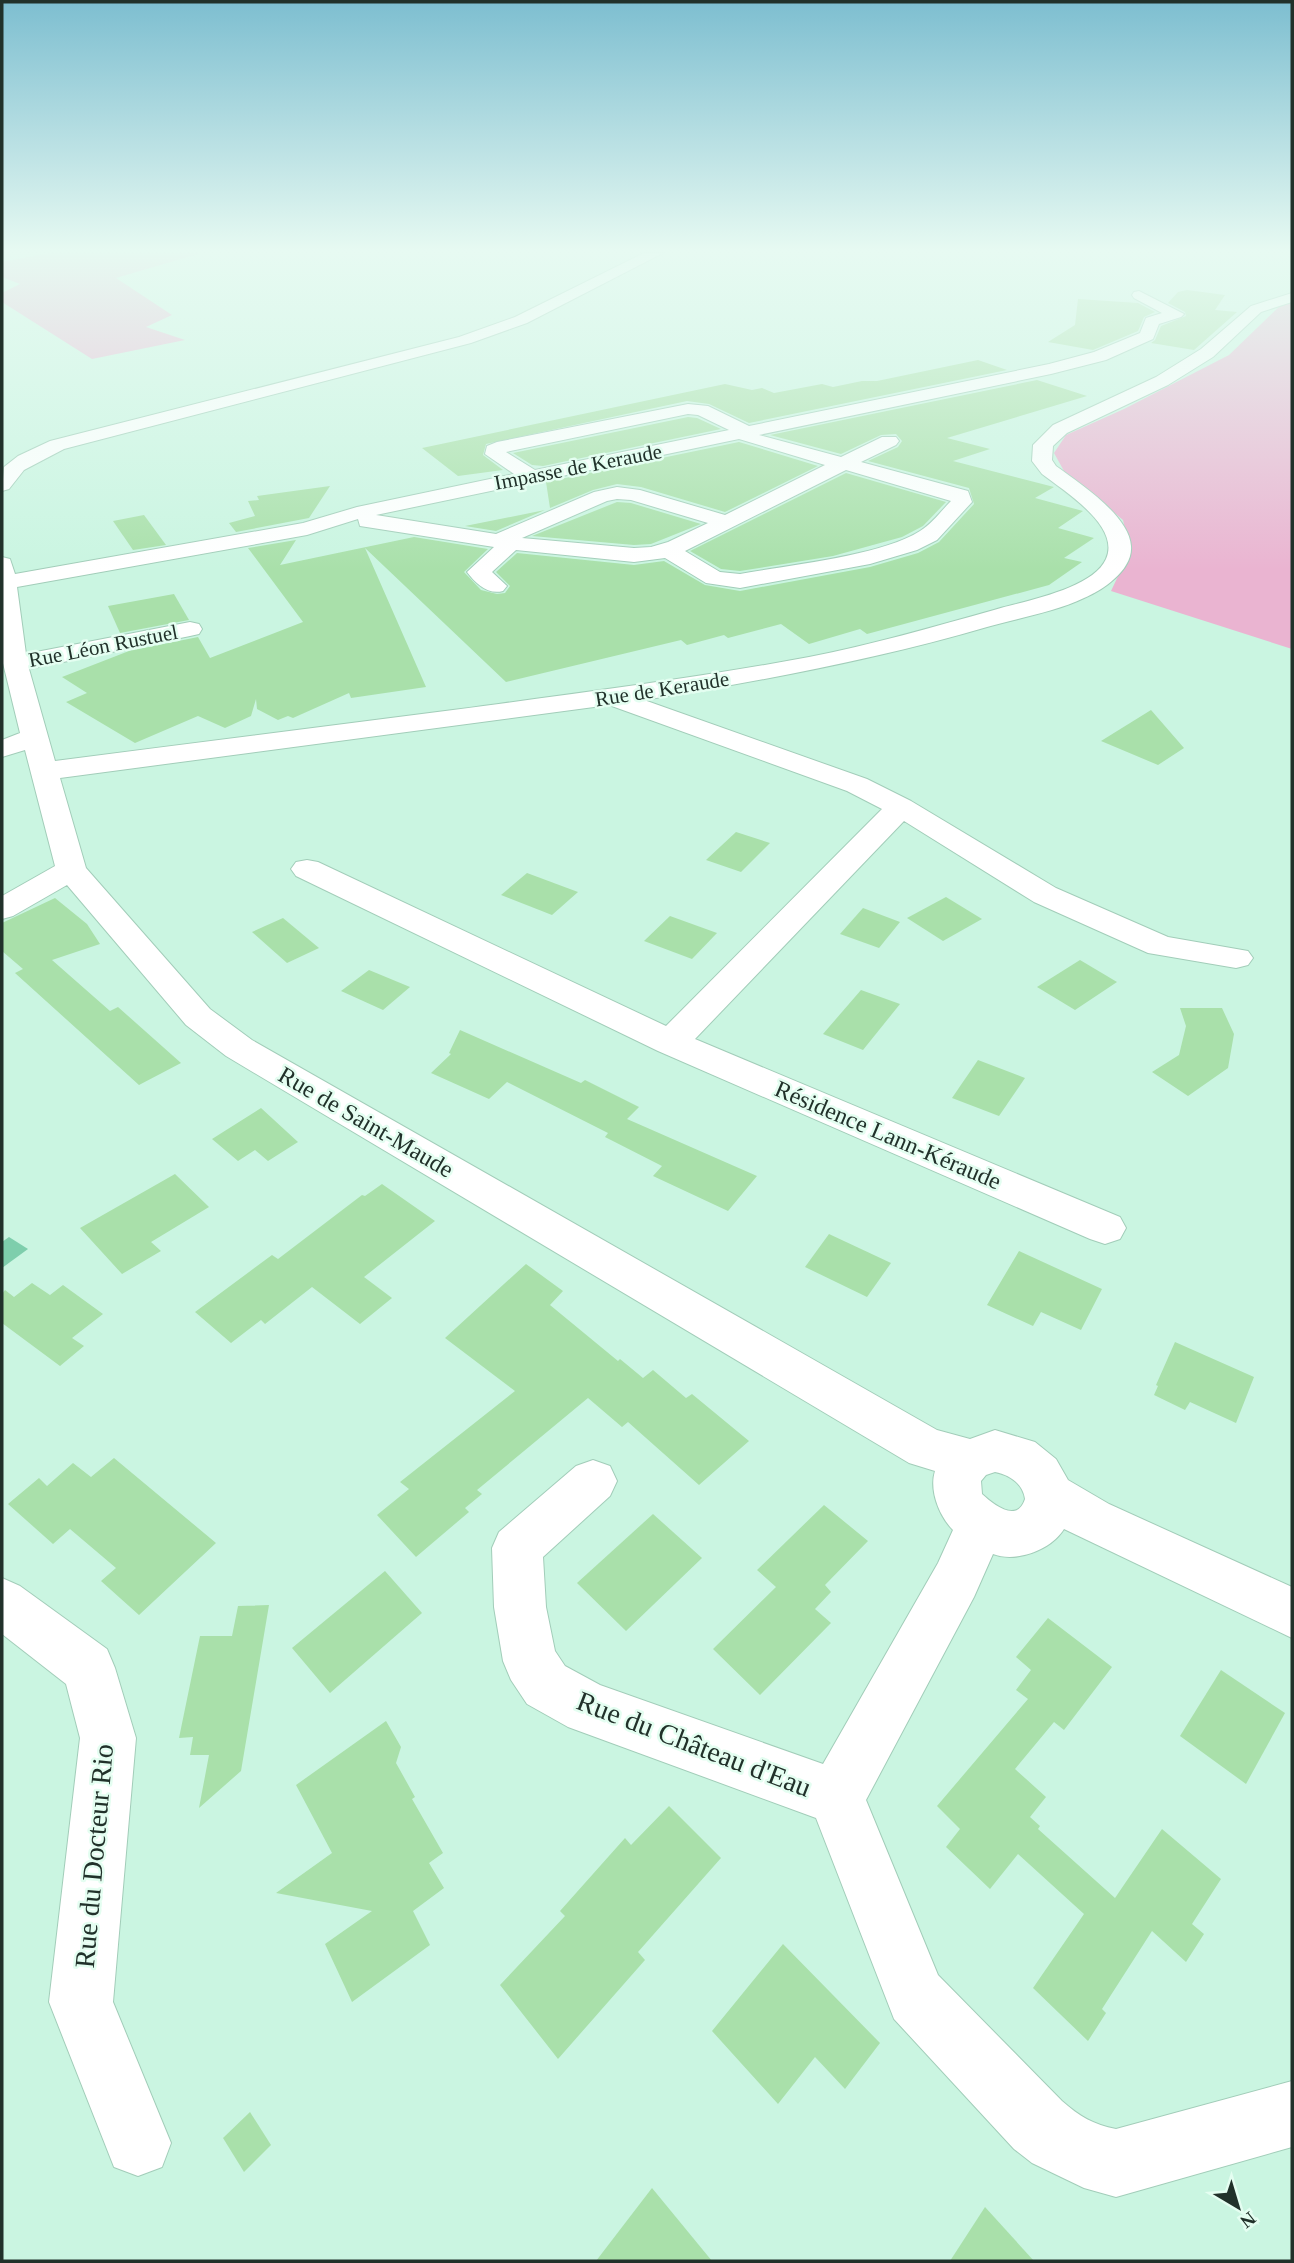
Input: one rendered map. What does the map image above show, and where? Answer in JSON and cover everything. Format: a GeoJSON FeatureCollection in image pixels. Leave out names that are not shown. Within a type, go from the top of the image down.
{"type":"FeatureCollection","features":[{"type":"Feature","properties":{"kind":"street"},"geometry":{"type":"LineString","coordinates":[[2,485],[4,479],[18,466],[57,445],[389,359]]}},
{"type":"Feature","properties":{"kind":"street","name":"Impasse de Keraude"},"geometry":{"type":"LineString","coordinates":[[3,576],[307,529],[357,513],[744,435],[1090,359]]}},
{"type":"Feature","properties":{"kind":"street","name":"Rue de Keraude"},"geometry":{"type":"LineString","coordinates":[[27,753],[612,697],[823,661],[922,638],[1075,594],[1092,586],[1114,567],[1121,549],[1117,533],[1103,512],[1049,470],[1041,452],[1049,437],[1060,429],[1162,381],[1198,359]]}},
{"type":"Feature","properties":{"kind":"street"},"geometry":{"type":"LineString","coordinates":[[530,476],[495,454],[494,450],[688,409],[702,410],[744,435],[961,495],[962,502],[929,535],[909,545],[870,557],[726,582],[668,550]]}},
{"type":"Feature","properties":{"kind":"street"},"geometry":{"type":"LineString","coordinates":[[307,529],[342,522],[377,521],[505,542],[634,555],[668,550],[888,441]]}},
{"type":"Feature","properties":{"kind":"street"},"geometry":{"type":"LineString","coordinates":[[495,586],[478,572],[505,542],[601,496],[633,494],[727,522]]}},
{"type":"Feature","properties":{"kind":"street","name":"Rue de Saint-Maude"},"geometry":{"type":"LineString","coordinates":[[3,576],[27,753],[71,870],[198,1017],[239,1048],[926,1448],[968,1459]]}},
{"type":"Feature","properties":{"kind":"street","name":"Rue Léon Rustuel"},"geometry":{"type":"LineString","coordinates":[[15,664],[190,629]]}},
{"type":"Feature","properties":{"kind":"street"},"geometry":{"type":"LineString","coordinates":[[612,697],[858,785],[901,807],[1045,895],[1160,946],[1236,958]]}},
{"type":"Feature","properties":{"kind":"street"},"geometry":{"type":"LineString","coordinates":[[671,1043],[901,807]]}},
{"type":"Feature","properties":{"kind":"street","name":"Résidence Lann-Kéraude"},"geometry":{"type":"LineString","coordinates":[[307,869],[671,1043],[1105,1228]]}},
{"type":"Feature","properties":{"kind":"street"},"geometry":{"type":"LineString","coordinates":[[2,909],[71,870]]}},
{"type":"Feature","properties":{"kind":"street"},"geometry":{"type":"LineString","coordinates":[[995,1451],[1024,1460],[1041,1475],[1050,1495],[1044,1518],[1035,1527],[1023,1533],[1009,1534],[980,1525],[968,1516],[955,1491],[955,1479],[968,1459],[980,1453],[995,1451]]}},
{"type":"Feature","properties":{"kind":"street","name":"Rue du Château d'Eau"},"geometry":{"type":"LineString","coordinates":[[593,1481],[517,1548],[520,1607],[530,1661],[546,1685],[587,1708],[836,1797],[916,1997],[1038,2125],[1057,2141],[1097,2160],[1116,2163],[1292,2114]]}},
{"type":"Feature","properties":{"kind":"street"},"geometry":{"type":"LineString","coordinates":[[1050,1495],[1092,1520],[1292,1613]]}},
{"type":"Feature","properties":{"kind":"street","name":"Rue du Château d'Eau"},"geometry":{"type":"LineString","coordinates":[[836,1797],[956,1580],[980,1525]]}},
{"type":"Feature","properties":{"kind":"street","name":"Rue du Docteur Rio"},"geometry":{"type":"LineString","coordinates":[[2,1603],[88,1668],[108,1738],[81,2002],[138,2143]]}},
{"type":"Feature","properties":{"kind":"shaded area"},"geometry":{"type":"Polygon","coordinates":[[[1222,359],[1292,359],[1292,649],[1111,591],[1130,551],[1123,520],[1064,471],[1054,453],[1066,435],[1124,409],[1222,359]]]}},
{"type":"Feature","properties":{"kind":"shaded area"},"geometry":{"type":"Polygon","coordinates":[[[9,1237],[28,1249],[2,1268],[2,1242],[9,1237]]]}},
{"type":"Feature","properties":{"kind":"building"},"geometry":{"type":"Polygon","coordinates":[[[978,360],[1007,370],[749,423],[709,404],[687,401],[486,444],[483,455],[503,470],[458,476],[422,448],[725,384],[752,390],[762,388],[774,393],[822,384],[833,387],[877,381],[978,360]]]}},
{"type":"Feature","properties":{"kind":"building"},"geometry":{"type":"Polygon","coordinates":[[[1037,380],[1087,396],[947,438],[990,449],[953,461],[1054,487],[1035,498],[1083,511],[1058,528],[1094,538],[1064,558],[1082,562],[1049,585],[867,634],[860,629],[809,644],[781,624],[728,638],[724,635],[687,645],[681,640],[506,682],[365,548],[426,687],[351,698],[349,693],[293,718],[288,716],[278,720],[257,709],[256,699],[251,716],[225,728],[198,716],[135,743],[66,702],[87,693],[62,677],[129,651],[198,637],[210,658],[303,622],[248,548],[296,540],[280,565],[414,537],[488,549],[464,572],[481,590],[497,594],[505,593],[510,586],[496,572],[517,553],[634,565],[664,561],[705,585],[740,591],[870,567],[918,553],[939,542],[974,504],[969,488],[868,461],[898,447],[902,441],[896,434],[881,435],[841,454],[770,435],[1037,380]]]}},
{"type":"Feature","properties":{"kind":"building"},"geometry":{"type":"Polygon","coordinates":[[[688,417],[697,418],[721,429],[543,466],[532,465],[513,453],[688,417]]]}},
{"type":"Feature","properties":{"kind":"building"},"geometry":{"type":"Polygon","coordinates":[[[739,442],[818,466],[725,512],[641,487],[617,484],[593,490],[550,508],[546,482],[739,442]]]}},
{"type":"Feature","properties":{"kind":"building"},"geometry":{"type":"Polygon","coordinates":[[[846,473],[946,502],[923,526],[902,537],[833,556],[740,571],[721,569],[690,551],[846,473]]]}},
{"type":"Feature","properties":{"kind":"building"},"geometry":{"type":"Polygon","coordinates":[[[330,486],[309,518],[236,532],[229,523],[255,516],[248,501],[259,500],[257,496],[330,486]]]}},
{"type":"Feature","properties":{"kind":"building"},"geometry":{"type":"Polygon","coordinates":[[[617,502],[631,503],[701,524],[651,544],[634,545],[532,536],[617,502]]]}},
{"type":"Feature","properties":{"kind":"building"},"geometry":{"type":"Polygon","coordinates":[[[545,510],[496,531],[465,526],[545,510]]]}},
{"type":"Feature","properties":{"kind":"building"},"geometry":{"type":"Polygon","coordinates":[[[144,515],[166,545],[133,550],[113,521],[144,515]]]}},
{"type":"Feature","properties":{"kind":"building"},"geometry":{"type":"Polygon","coordinates":[[[174,594],[189,620],[120,633],[108,606],[174,594]]]}},
{"type":"Feature","properties":{"kind":"building"},"geometry":{"type":"Polygon","coordinates":[[[1151,710],[1184,748],[1158,765],[1101,741],[1151,710]]]}},
{"type":"Feature","properties":{"kind":"building"},"geometry":{"type":"Polygon","coordinates":[[[736,832],[770,843],[741,872],[706,860],[736,832]]]}},
{"type":"Feature","properties":{"kind":"building"},"geometry":{"type":"Polygon","coordinates":[[[527,873],[578,892],[552,915],[501,895],[527,873]]]}},
{"type":"Feature","properties":{"kind":"building"},"geometry":{"type":"Polygon","coordinates":[[[946,897],[982,919],[943,941],[907,918],[946,897]]]}},
{"type":"Feature","properties":{"kind":"building"},"geometry":{"type":"Polygon","coordinates":[[[55,898],[87,924],[100,944],[52,960],[110,1011],[118,1007],[181,1063],[139,1085],[15,973],[23,969],[2,951],[2,923],[55,898]]]}},
{"type":"Feature","properties":{"kind":"building"},"geometry":{"type":"Polygon","coordinates":[[[863,908],[900,922],[879,948],[840,934],[863,908]]]}},
{"type":"Feature","properties":{"kind":"building"},"geometry":{"type":"Polygon","coordinates":[[[670,916],[717,933],[692,959],[644,941],[670,916]]]}},
{"type":"Feature","properties":{"kind":"building"},"geometry":{"type":"Polygon","coordinates":[[[283,918],[319,948],[287,963],[252,932],[283,918]]]}},
{"type":"Feature","properties":{"kind":"building"},"geometry":{"type":"Polygon","coordinates":[[[1080,960],[1117,982],[1075,1010],[1037,987],[1080,960]]]}},
{"type":"Feature","properties":{"kind":"building"},"geometry":{"type":"Polygon","coordinates":[[[369,970],[410,987],[383,1010],[341,991],[369,970]]]}},
{"type":"Feature","properties":{"kind":"building"},"geometry":{"type":"Polygon","coordinates":[[[861,990],[900,1004],[863,1050],[823,1034],[861,990]]]}},
{"type":"Feature","properties":{"kind":"building"},"geometry":{"type":"Polygon","coordinates":[[[1180,1008],[1222,1008],[1234,1034],[1228,1068],[1188,1096],[1152,1072],[1179,1055],[1186,1026],[1180,1008]]]}},
{"type":"Feature","properties":{"kind":"building"},"geometry":{"type":"Polygon","coordinates":[[[460,1030],[581,1083],[585,1080],[639,1107],[627,1119],[757,1176],[728,1211],[653,1176],[662,1166],[605,1137],[608,1133],[507,1082],[489,1099],[431,1073],[451,1054],[449,1053],[460,1030]]]}},
{"type":"Feature","properties":{"kind":"building"},"geometry":{"type":"Polygon","coordinates":[[[978,1060],[1025,1078],[999,1116],[952,1098],[978,1060]]]}},
{"type":"Feature","properties":{"kind":"building"},"geometry":{"type":"Polygon","coordinates":[[[261,1108],[298,1142],[268,1161],[255,1150],[238,1161],[212,1139],[261,1108]]]}},
{"type":"Feature","properties":{"kind":"building"},"geometry":{"type":"Polygon","coordinates":[[[175,1174],[209,1207],[151,1242],[161,1251],[122,1274],[80,1228],[175,1174]]]}},
{"type":"Feature","properties":{"kind":"building"},"geometry":{"type":"Polygon","coordinates":[[[382,1184],[435,1221],[364,1277],[392,1298],[360,1324],[312,1287],[265,1324],[261,1320],[231,1343],[195,1312],[272,1255],[278,1259],[362,1195],[365,1196],[382,1184]]]}},
{"type":"Feature","properties":{"kind":"building"},"geometry":{"type":"Polygon","coordinates":[[[829,1234],[891,1263],[867,1297],[805,1267],[829,1234]]]}},
{"type":"Feature","properties":{"kind":"building"},"geometry":{"type":"Polygon","coordinates":[[[1019,1251],[1102,1289],[1081,1330],[1041,1312],[1033,1326],[987,1305],[1019,1251]]]}},
{"type":"Feature","properties":{"kind":"building"},"geometry":{"type":"Polygon","coordinates":[[[526,1264],[563,1291],[550,1305],[618,1361],[620,1359],[643,1378],[653,1370],[686,1398],[692,1394],[749,1441],[699,1485],[628,1422],[622,1427],[588,1398],[477,1490],[482,1494],[465,1508],[469,1512],[416,1557],[377,1515],[409,1489],[400,1482],[515,1391],[445,1338],[526,1264]]]}},
{"type":"Feature","properties":{"kind":"building"},"geometry":{"type":"Polygon","coordinates":[[[32,1283],[50,1295],[63,1285],[103,1314],[72,1338],[84,1346],[60,1366],[2,1323],[2,1294],[5,1290],[14,1297],[32,1283]]]}},
{"type":"Feature","properties":{"kind":"building"},"geometry":{"type":"Polygon","coordinates":[[[1175,1342],[1254,1377],[1236,1423],[1190,1402],[1185,1410],[1154,1395],[1175,1342]]]}},
{"type":"Feature","properties":{"kind":"building"},"geometry":{"type":"Polygon","coordinates":[[[114,1458],[216,1543],[139,1615],[101,1581],[116,1568],[70,1529],[53,1544],[8,1504],[39,1478],[47,1486],[73,1463],[91,1477],[114,1458]]]}},
{"type":"Feature","properties":{"kind":"building"},"geometry":{"type":"Polygon","coordinates":[[[824,1505],[868,1541],[825,1585],[831,1592],[815,1609],[831,1623],[760,1695],[713,1649],[776,1587],[757,1570],[824,1505]]]}},
{"type":"Feature","properties":{"kind":"building"},"geometry":{"type":"Polygon","coordinates":[[[653,1514],[702,1558],[626,1631],[577,1583],[653,1514]]]}},
{"type":"Feature","properties":{"kind":"building"},"geometry":{"type":"Polygon","coordinates":[[[385,1571],[422,1613],[330,1693],[292,1648],[385,1571]]]}},
{"type":"Feature","properties":{"kind":"building"},"geometry":{"type":"Polygon","coordinates":[[[269,1605],[241,1771],[199,1808],[209,1755],[190,1755],[193,1737],[179,1738],[200,1636],[232,1636],[238,1606],[269,1605]]]}},
{"type":"Feature","properties":{"kind":"building"},"geometry":{"type":"Polygon","coordinates":[[[1048,1618],[1112,1667],[1064,1730],[1054,1722],[1015,1769],[1046,1797],[1030,1817],[1040,1826],[1038,1829],[1115,1898],[1162,1829],[1221,1879],[1192,1924],[1204,1934],[1186,1962],[1152,1931],[1102,2009],[1106,2013],[1088,2041],[1033,1988],[1084,1914],[1018,1854],[990,1889],[946,1847],[960,1829],[937,1806],[1028,1699],[1016,1690],[1031,1670],[1016,1657],[1048,1618]]]}},
{"type":"Feature","properties":{"kind":"building"},"geometry":{"type":"Polygon","coordinates":[[[1221,1670],[1285,1713],[1246,1784],[1180,1736],[1221,1670]]]}},
{"type":"Feature","properties":{"kind":"building"},"geometry":{"type":"Polygon","coordinates":[[[386,1721],[401,1747],[396,1763],[415,1797],[412,1799],[443,1853],[429,1863],[444,1888],[413,1911],[430,1945],[352,2002],[325,1944],[372,1911],[276,1893],[332,1853],[296,1785],[386,1721]]]}},
{"type":"Feature","properties":{"kind":"building"},"geometry":{"type":"Polygon","coordinates":[[[669,1806],[721,1858],[638,1952],[645,1960],[558,2059],[500,1985],[565,1916],[560,1911],[625,1838],[631,1845],[669,1806]]]}},
{"type":"Feature","properties":{"kind":"building"},"geometry":{"type":"Polygon","coordinates":[[[783,1944],[880,2043],[845,2089],[815,2057],[778,2104],[712,2031],[783,1944]]]}},
{"type":"Feature","properties":{"kind":"building"},"geometry":{"type":"Polygon","coordinates":[[[250,2112],[271,2145],[244,2172],[223,2138],[250,2112]]]}},
{"type":"Feature","properties":{"kind":"building"},"geometry":{"type":"Polygon","coordinates":[[[652,2188],[712,2261],[596,2261],[652,2188]]]}},
{"type":"Feature","properties":{"kind":"building"},"geometry":{"type":"Polygon","coordinates":[[[985,2207],[1034,2261],[950,2261],[985,2207]]]}}]}
